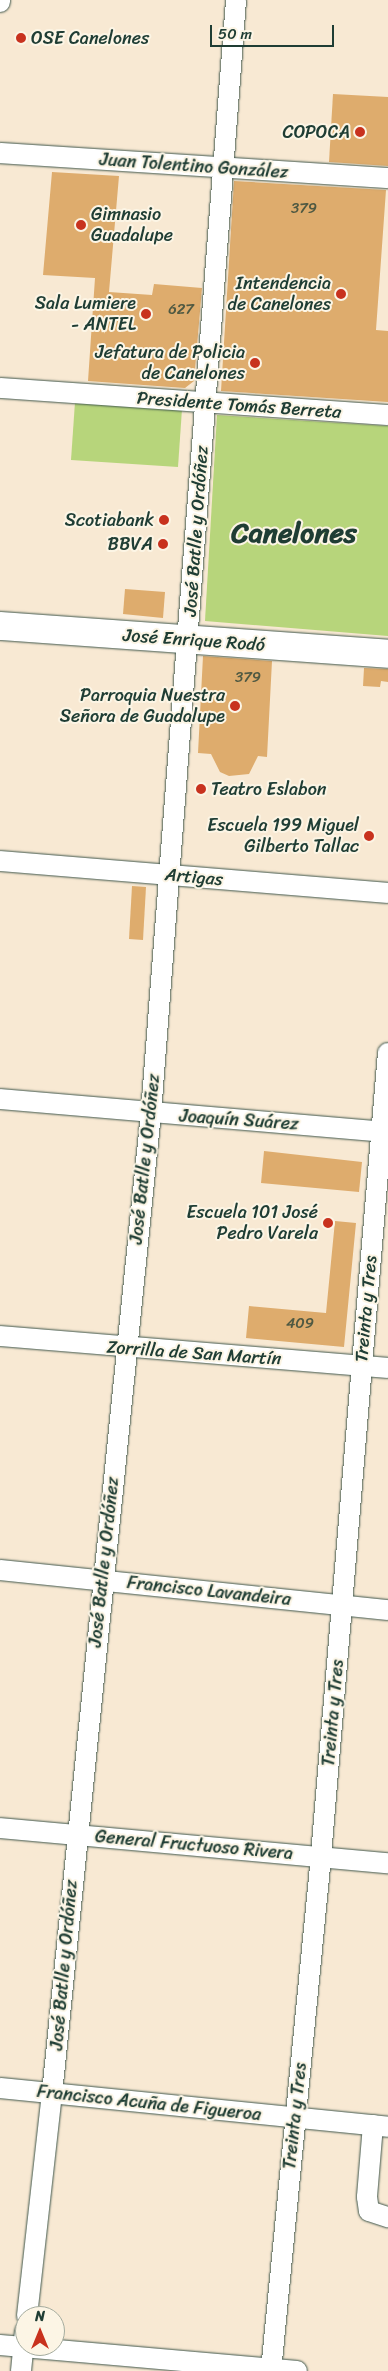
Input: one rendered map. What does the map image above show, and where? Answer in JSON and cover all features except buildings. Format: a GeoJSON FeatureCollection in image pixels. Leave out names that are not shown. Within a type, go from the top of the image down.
{"type":"FeatureCollection","features":[{"type":"Feature","properties":{"kind":"highway","name":"José Enrique Rodó"},"geometry":{"type":"LineString","coordinates":[[0,626],[388,654]]}},
{"type":"Feature","properties":{"kind":"street","name":"José Batlle y Ordóñez"},"geometry":{"type":"LineString","coordinates":[[28,2306],[52,2094],[76,1836],[150,1113],[236,0]]}},
{"type":"Feature","properties":{"kind":"street","name":"Juan Tolentino González"},"geometry":{"type":"LineString","coordinates":[[0,154],[388,178]]}},
{"type":"Feature","properties":{"kind":"street","name":"Presidente Tomás Berreta"},"geometry":{"type":"LineString","coordinates":[[0,388],[388,415]]}},
{"type":"Feature","properties":{"kind":"street","name":"Artigas"},"geometry":{"type":"LineString","coordinates":[[0,861],[388,893]]}},
{"type":"Feature","properties":{"kind":"street","name":"Treinta y Tres"},"geometry":{"type":"LineString","coordinates":[[271,2370],[321,1856],[362,1365],[385,1131],[388,1054]]}},
{"type":"Feature","properties":{"kind":"street","name":"Joaquín Suárez"},"geometry":{"type":"LineString","coordinates":[[0,1099],[150,1113],[385,1131]]}},
{"type":"Feature","properties":{"kind":"street","name":"Zorrilla de San Martín"},"geometry":{"type":"LineString","coordinates":[[0,1336],[125,1348],[388,1368]]}},
{"type":"Feature","properties":{"kind":"street","name":"Francisco Lavandeira"},"geometry":{"type":"LineString","coordinates":[[0,1570],[388,1610]]}},
{"type":"Feature","properties":{"kind":"street","name":"General Fructuoso Rivera"},"geometry":{"type":"LineString","coordinates":[[0,1828],[388,1862]]}},
{"type":"Feature","properties":{"kind":"street","name":"Francisco Acuña de Figueroa"},"geometry":{"type":"LineString","coordinates":[[0,2088],[381,2126]]}},
{"type":"Feature","properties":{"kind":"street"},"geometry":{"type":"LineString","coordinates":[[381,2126],[367,2197],[369,2211],[388,2217]]}},
{"type":"Feature","properties":{"kind":"street"},"geometry":{"type":"LineString","coordinates":[[0,2345],[15,2341]]}},
{"type":"Feature","properties":{"kind":"street"},"geometry":{"type":"LineString","coordinates":[[65,2344],[271,2370],[298,2371]]}},
{"type":"Feature","properties":{"kind":"street"},"geometry":{"type":"LineString","coordinates":[[21,2371],[22,2356]]}},
{"type":"Feature","properties":{"kind":"green space"},"geometry":{"type":"Polygon","coordinates":[[[75,402],[182,409],[178,467],[71,460],[75,402]]]}},
{"type":"Feature","properties":{"kind":"green space"},"geometry":{"type":"Polygon","coordinates":[[[217,415],[388,426],[388,636],[205,621],[217,415]]]}},
{"type":"Feature","properties":{"kind":"place","name":"OSE Canelones"},"geometry":{"type":"Point","coordinates":[21,38]}},
{"type":"Feature","properties":{"kind":"place","name":"COPOCA"},"geometry":{"type":"Point","coordinates":[360,132]}},
{"type":"Feature","properties":{"kind":"place","name":"Gimnasio Guadalupe"},"geometry":{"type":"Point","coordinates":[81,225]}},
{"type":"Feature","properties":{"kind":"place","name":"Intendencia de Canelones"},"geometry":{"type":"Point","coordinates":[341,294]}},
{"type":"Feature","properties":{"kind":"place","name":"Sala Lumiere - ANTEL"},"geometry":{"type":"Point","coordinates":[146,314]}},
{"type":"Feature","properties":{"kind":"place","name":"Jefatura de Policia de Canelones"},"geometry":{"type":"Point","coordinates":[255,363]}},
{"type":"Feature","properties":{"kind":"place","name":"Scotiabank"},"geometry":{"type":"Point","coordinates":[164,520]}},
{"type":"Feature","properties":{"kind":"place","name":"BBVA"},"geometry":{"type":"Point","coordinates":[163,544]}},
{"type":"Feature","properties":{"kind":"place","name":"Parroquia Nuestra Señora de Guadalupe"},"geometry":{"type":"Point","coordinates":[235,706]}},
{"type":"Feature","properties":{"kind":"place","name":"Teatro Eslabon"},"geometry":{"type":"Point","coordinates":[201,789]}},
{"type":"Feature","properties":{"kind":"place","name":"Escuela 199 Miguel Gilberto Tallac"},"geometry":{"type":"Point","coordinates":[369,836]}},
{"type":"Feature","properties":{"kind":"place","name":"Escuela 101 José Pedro Varela"},"geometry":{"type":"Point","coordinates":[328,1223]}},
{"type":"Feature","properties":{"kind":"district","name":"Canelones"},"geometry":{"type":"Point","coordinates":[294,533]}}]}
